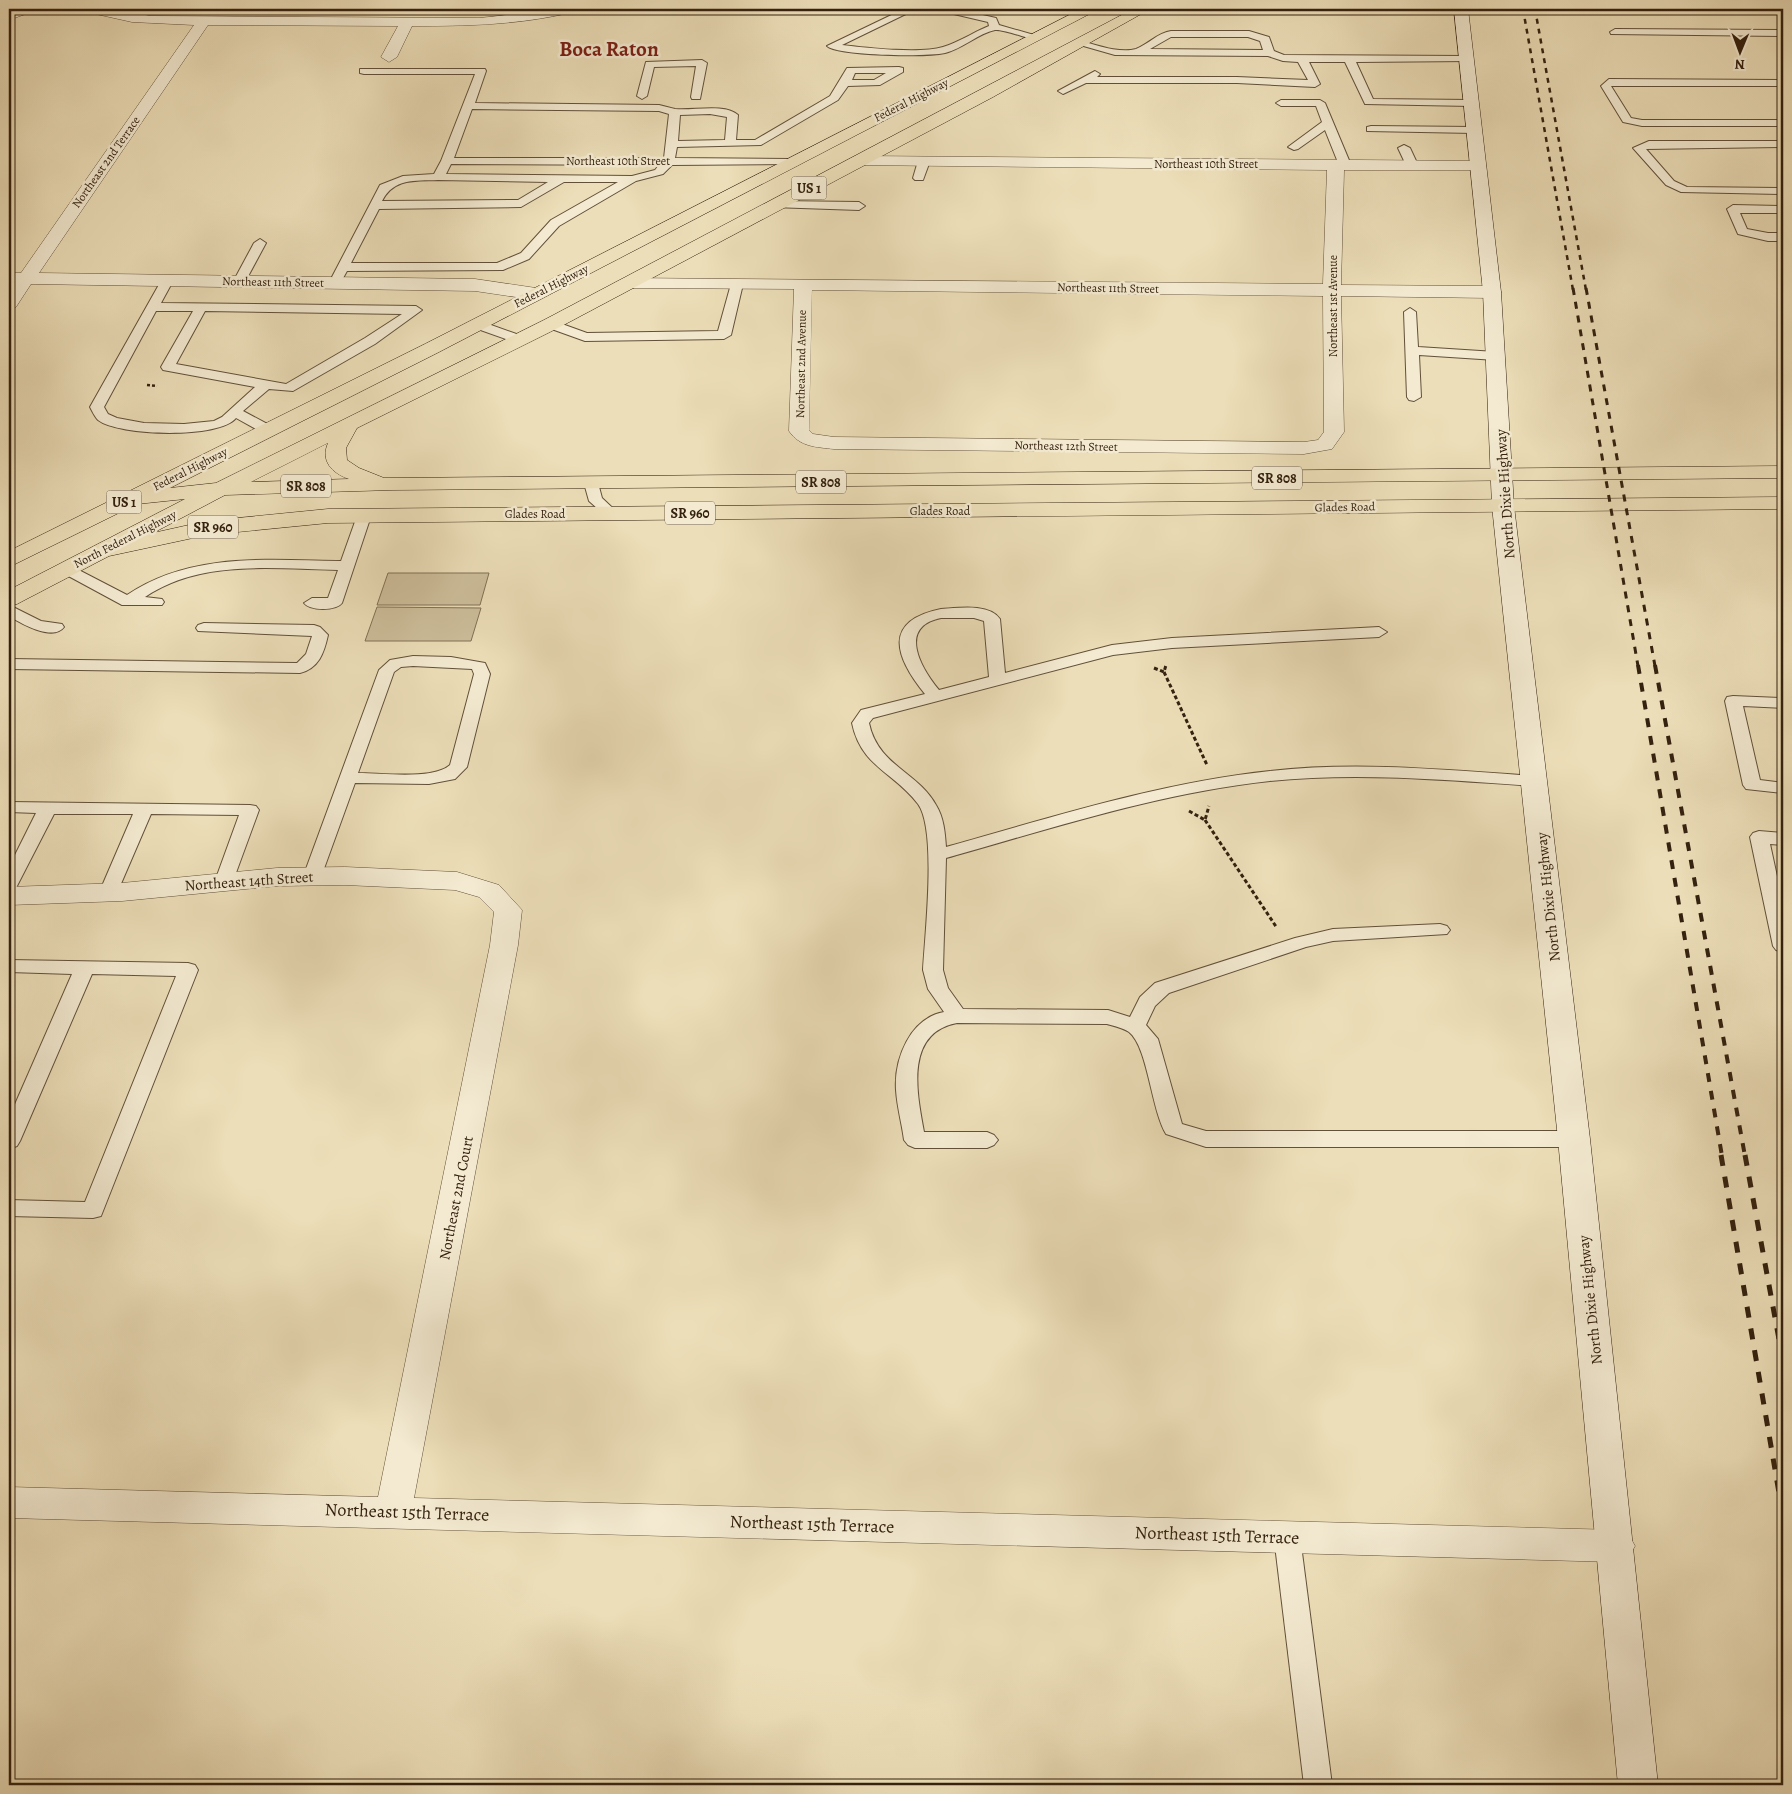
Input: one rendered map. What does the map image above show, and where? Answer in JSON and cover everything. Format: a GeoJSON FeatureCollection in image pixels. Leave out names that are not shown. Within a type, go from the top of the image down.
{"type":"FeatureCollection","features":[{"type":"Feature","properties":{"kind":"main road","name":"Federal Highway"},"geometry":{"type":"LineString","coordinates":[[9,560],[536,294],[790,162],[1092,9]]}},
{"type":"Feature","properties":{"kind":"main road","name":"Federal Highway"},"geometry":{"type":"LineString","coordinates":[[348,426],[551,324],[861,161],[1143,9]]}},
{"type":"Feature","properties":{"kind":"main road"},"geometry":{"type":"LineString","coordinates":[[861,161],[854,152],[854,144],[869,122]]}},
{"type":"Feature","properties":{"kind":"main road"},"geometry":{"type":"LineString","coordinates":[[782,202],[802,176],[799,169],[790,162]]}},
{"type":"Feature","properties":{"kind":"main road"},"geometry":{"type":"LineString","coordinates":[[348,426],[335,444],[335,456],[344,470],[392,484]]}},
{"type":"Feature","properties":{"kind":"main road","name":"North Federal Highway"},"geometry":{"type":"LineString","coordinates":[[9,599],[221,489],[348,426]]}},
{"type":"Feature","properties":{"kind":"main road"},"geometry":{"type":"LineString","coordinates":[[240,444],[221,472],[219,482],[221,489],[238,500],[253,505],[282,512],[328,516]]}},
{"type":"Feature","properties":{"kind":"main road","name":"SR 808"},"geometry":{"type":"LineString","coordinates":[[132,498],[221,489],[392,484],[1783,472]]}},
{"type":"Feature","properties":{"kind":"main road"},"geometry":{"type":"LineString","coordinates":[[132,498],[141,506],[144,515],[141,525],[132,535]]}},
{"type":"Feature","properties":{"kind":"main road","name":"Glades Road"},"geometry":{"type":"LineString","coordinates":[[101,551],[208,528],[328,516],[1783,503]]}},
{"type":"Feature","properties":{"kind":"street"},"geometry":{"type":"LineString","coordinates":[[9,16],[26,9]]}},
{"type":"Feature","properties":{"kind":"street"},"geometry":{"type":"LineString","coordinates":[[92,9],[132,18],[407,22],[479,22],[526,18],[568,9]]}},
{"type":"Feature","properties":{"kind":"street"},"geometry":{"type":"LineString","coordinates":[[433,9],[479,22]]}},
{"type":"Feature","properties":{"kind":"street","name":"North Dixie Highway"},"geometry":{"type":"LineString","coordinates":[[1460,9],[1492,292],[1503,475],[1503,506],[1574,1139],[1616,1546],[1638,1785]]}},
{"type":"Feature","properties":{"kind":"street","name":"Northeast 2nd Terrace"},"geometry":{"type":"LineString","coordinates":[[9,302],[17,278],[204,20]]}},
{"type":"Feature","properties":{"kind":"street"},"geometry":{"type":"LineString","coordinates":[[389,57],[407,22]]}},
{"type":"Feature","properties":{"kind":"street","name":"Northeast 10th Street"},"geometry":{"type":"LineString","coordinates":[[898,141],[908,153],[929,161]]}},
{"type":"Feature","properties":{"kind":"street","name":"Northeast 10th Street"},"geometry":{"type":"LineString","coordinates":[[861,161],[1478,166]]}},
{"type":"Feature","properties":{"kind":"street","name":"Northeast 1st Avenue"},"geometry":{"type":"LineString","coordinates":[[1325,444],[1334,432],[1332,290],[1341,165]]}},
{"type":"Feature","properties":{"kind":"street","name":"Northeast 11th Street"},"geometry":{"type":"LineString","coordinates":[[688,251],[688,260],[697,274],[730,284]]}},
{"type":"Feature","properties":{"kind":"street","name":"Northeast 11th Street"},"geometry":{"type":"LineString","coordinates":[[17,278],[239,282],[339,275],[394,284],[475,285],[536,294]]}},
{"type":"Feature","properties":{"kind":"street","name":"Northeast 11th Street"},"geometry":{"type":"LineString","coordinates":[[630,282],[1492,292]]}},
{"type":"Feature","properties":{"kind":"street","name":"Northeast 2nd Avenue"},"geometry":{"type":"LineString","coordinates":[[803,285],[799,431],[808,439]]}},
{"type":"Feature","properties":{"kind":"street","name":"Northeast 12th Street"},"geometry":{"type":"LineString","coordinates":[[808,439],[834,443],[1304,448],[1325,444]]}},
{"type":"Feature","properties":{"kind":"street","name":"Northeast 14th Street"},"geometry":{"type":"LineString","coordinates":[[9,896],[108,893],[224,881],[312,877],[457,880],[488,891]]}},
{"type":"Feature","properties":{"kind":"street","name":"Northeast 2nd Court"},"geometry":{"type":"LineString","coordinates":[[393,1512],[504,945],[508,910],[488,891]]}},
{"type":"Feature","properties":{"kind":"street","name":"Northeast 15th Terrace"},"geometry":{"type":"LineString","coordinates":[[9,1503],[1616,1546]]}},
{"type":"Feature","properties":{"kind":"lane"},"geometry":{"type":"LineString","coordinates":[[911,9],[832,46],[844,50],[867,51],[943,50],[994,27],[1036,37]]}},
{"type":"Feature","properties":{"kind":"lane"},"geometry":{"type":"LineString","coordinates":[[944,9],[993,20],[994,27]]}},
{"type":"Feature","properties":{"kind":"lane"},"geometry":{"type":"LineString","coordinates":[[1615,32],[1783,33]]}},
{"type":"Feature","properties":{"kind":"lane"},"geometry":{"type":"LineString","coordinates":[[1138,52],[1165,35],[1171,34],[1249,34],[1265,39],[1269,53]]}},
{"type":"Feature","properties":{"kind":"lane"},"geometry":{"type":"LineString","coordinates":[[1078,43],[1115,52],[1269,53],[1283,58],[1302,59],[1466,59]]}},
{"type":"Feature","properties":{"kind":"lane"},"geometry":{"type":"LineString","coordinates":[[1084,80],[1237,80],[1315,84],[1302,59]]}},
{"type":"Feature","properties":{"kind":"lane"},"geometry":{"type":"LineString","coordinates":[[1349,59],[1369,102],[1471,103]]}},
{"type":"Feature","properties":{"kind":"lane"},"geometry":{"type":"LineString","coordinates":[[642,96],[650,64],[702,63],[696,97]]}},
{"type":"Feature","properties":{"kind":"lane"},"geometry":{"type":"LineString","coordinates":[[1064,91],[1102,70]]}},
{"type":"Feature","properties":{"kind":"lane"},"geometry":{"type":"LineString","coordinates":[[364,71],[481,71],[447,160],[438,178]]}},
{"type":"Feature","properties":{"kind":"lane"},"geometry":{"type":"LineString","coordinates":[[672,144],[756,143],[834,98],[845,82]]}},
{"type":"Feature","properties":{"kind":"lane"},"geometry":{"type":"LineString","coordinates":[[1783,83],[1609,82],[1606,86],[1627,120],[1642,123],[1783,123]]}},
{"type":"Feature","properties":{"kind":"lane"},"geometry":{"type":"LineString","coordinates":[[1281,103],[1320,103],[1341,165]]}},
{"type":"Feature","properties":{"kind":"lane"},"geometry":{"type":"LineString","coordinates":[[468,106],[659,108],[675,112],[710,111],[733,115],[730,143]]}},
{"type":"Feature","properties":{"kind":"lane"},"geometry":{"type":"LineString","coordinates":[[339,275],[384,187],[392,182],[412,178],[632,179],[659,172],[670,161],[675,112]]}},
{"type":"Feature","properties":{"kind":"lane"},"geometry":{"type":"LineString","coordinates":[[1294,147],[1328,123]]}},
{"type":"Feature","properties":{"kind":"lane"},"geometry":{"type":"LineString","coordinates":[[1371,129],[1474,130]]}},
{"type":"Feature","properties":{"kind":"lane"},"geometry":{"type":"LineString","coordinates":[[1783,144],[1649,144],[1639,148],[1670,183],[1685,190],[1783,191]]}},
{"type":"Feature","properties":{"kind":"lane"},"geometry":{"type":"LineString","coordinates":[[1404,148],[1412,165]]}},
{"type":"Feature","properties":{"kind":"lane","name":"Northeast 10th Street"},"geometry":{"type":"LineString","coordinates":[[447,160],[790,162]]}},
{"type":"Feature","properties":{"kind":"lane"},"geometry":{"type":"LineString","coordinates":[[919,178],[929,161]]}},
{"type":"Feature","properties":{"kind":"lane"},"geometry":{"type":"LineString","coordinates":[[375,205],[495,205],[521,203],[561,179]]}},
{"type":"Feature","properties":{"kind":"lane"},"geometry":{"type":"LineString","coordinates":[[339,275],[401,267],[499,267],[525,256],[555,223],[632,179]]}},
{"type":"Feature","properties":{"kind":"lane"},"geometry":{"type":"LineString","coordinates":[[782,202],[859,206]]}},
{"type":"Feature","properties":{"kind":"lane"},"geometry":{"type":"LineString","coordinates":[[1783,209],[1732,209],[1742,231],[1768,237],[1783,237]]}},
{"type":"Feature","properties":{"kind":"lane"},"geometry":{"type":"LineString","coordinates":[[239,282],[260,243]]}},
{"type":"Feature","properties":{"kind":"lane"},"geometry":{"type":"LineString","coordinates":[[394,284],[401,267]]}},
{"type":"Feature","properties":{"kind":"lane"},"geometry":{"type":"LineString","coordinates":[[167,281],[97,407],[103,417],[124,425],[164,429],[203,426],[226,421],[266,385]]}},
{"type":"Feature","properties":{"kind":"lane"},"geometry":{"type":"LineString","coordinates":[[551,324],[585,337],[724,335],[730,284]]}},
{"type":"Feature","properties":{"kind":"lane"},"geometry":{"type":"LineString","coordinates":[[152,307],[416,310],[370,342],[288,388],[168,367],[201,308]]}},
{"type":"Feature","properties":{"kind":"lane"},"geometry":{"type":"LineString","coordinates":[[1410,312],[1414,397]]}},
{"type":"Feature","properties":{"kind":"lane"},"geometry":{"type":"LineString","coordinates":[[477,324],[520,340]]}},
{"type":"Feature","properties":{"kind":"lane"},"geometry":{"type":"LineString","coordinates":[[1412,351],[1496,356]]}},
{"type":"Feature","properties":{"kind":"lane"},"geometry":{"type":"LineString","coordinates":[[234,412],[268,430]]}},
{"type":"Feature","properties":{"kind":"lane"},"geometry":{"type":"LineString","coordinates":[[591,483],[591,493],[594,500],[612,514]]}},
{"type":"Feature","properties":{"kind":"lane"},"geometry":{"type":"LineString","coordinates":[[312,604],[334,604],[364,516]]}},
{"type":"Feature","properties":{"kind":"lane"},"geometry":{"type":"LineString","coordinates":[[128,602],[143,589],[200,568],[222,565],[347,566]]}},
{"type":"Feature","properties":{"kind":"lane"},"geometry":{"type":"LineString","coordinates":[[66,569],[128,602],[156,602]]}},
{"type":"Feature","properties":{"kind":"lane"},"geometry":{"type":"LineString","coordinates":[[9,610],[38,626],[56,626]]}},
{"type":"Feature","properties":{"kind":"lane"},"geometry":{"type":"LineString","coordinates":[[935,696],[915,668],[909,652],[909,637],[913,625],[922,618],[936,612],[975,613],[986,615],[992,619],[997,680]]}},
{"type":"Feature","properties":{"kind":"lane"},"geometry":{"type":"LineString","coordinates":[[9,664],[300,668],[308,665],[314,657],[320,634],[314,630],[204,628]]}},
{"type":"Feature","properties":{"kind":"lane"},"geometry":{"type":"LineString","coordinates":[[957,1016],[938,989],[932,970],[937,836],[925,801],[865,746],[860,723],[867,714],[1121,648],[1172,643],[1379,632]]}},
{"type":"Feature","properties":{"kind":"lane"},"geometry":{"type":"LineString","coordinates":[[312,877],[387,670],[395,663],[408,661],[470,662],[480,666],[482,674],[458,767],[449,775],[429,779],[348,778]]}},
{"type":"Feature","properties":{"kind":"lane"},"geometry":{"type":"LineString","coordinates":[[1783,703],[1733,701],[1752,785],[1783,788]]}},
{"type":"Feature","properties":{"kind":"lane"},"geometry":{"type":"LineString","coordinates":[[937,855],[1160,795],[1272,776],[1371,772],[1535,781]]}},
{"type":"Feature","properties":{"kind":"lane"},"geometry":{"type":"LineString","coordinates":[[9,807],[250,810],[224,881]]}},
{"type":"Feature","properties":{"kind":"lane"},"geometry":{"type":"LineString","coordinates":[[9,884],[48,808]]}},
{"type":"Feature","properties":{"kind":"lane"},"geometry":{"type":"LineString","coordinates":[[108,893],[144,810]]}},
{"type":"Feature","properties":{"kind":"lane"},"geometry":{"type":"LineString","coordinates":[[1783,839],[1759,837],[1783,946]]}},
{"type":"Feature","properties":{"kind":"lane"},"geometry":{"type":"LineString","coordinates":[[1135,1026],[1147,1002],[1162,988],[1289,946],[1333,935],[1440,930]]}},
{"type":"Feature","properties":{"kind":"lane"},"geometry":{"type":"LineString","coordinates":[[9,967],[188,970],[93,1210],[9,1208]]}},
{"type":"Feature","properties":{"kind":"lane"},"geometry":{"type":"LineString","coordinates":[[9,1141],[85,967]]}},
{"type":"Feature","properties":{"kind":"lane"},"geometry":{"type":"LineString","coordinates":[[987,1140],[915,1140],[906,1090],[908,1061],[922,1033],[937,1020],[957,1016],[1108,1017],[1135,1026],[1148,1039],[1165,1107],[1173,1128],[1206,1139],[1574,1139]]}},
{"type":"Feature","properties":{"kind":"lane"},"geometry":{"type":"LineString","coordinates":[[1287,1537],[1318,1785]]}},
{"type":"Feature","properties":{"kind":"path"},"geometry":{"type":"LineString","coordinates":[[1164,672],[1216,784],[1205,820]]}},
{"type":"Feature","properties":{"kind":"path"},"geometry":{"type":"LineString","coordinates":[[1160,795],[1205,820],[1289,946]]}},
{"type":"Feature","properties":{"kind":"shaded area"},"geometry":{"type":"Polygon","coordinates":[[[388,573],[489,573],[480,605],[377,605],[388,573]]]}},
{"type":"Feature","properties":{"kind":"shaded area"},"geometry":{"type":"Polygon","coordinates":[[[377,607],[481,608],[471,641],[365,641],[377,607]]]}},
{"type":"Feature","properties":{"kind":"railway"},"geometry":{"type":"LineString","coordinates":[[1523,9],[1573,290]]}},
{"type":"Feature","properties":{"kind":"railway"},"geometry":{"type":"LineString","coordinates":[[1535,9],[1586,290]]}},
{"type":"Feature","properties":{"kind":"railway"},"geometry":{"type":"LineString","coordinates":[[1573,288],[1638,666]]}},
{"type":"Feature","properties":{"kind":"railway"},"geometry":{"type":"LineString","coordinates":[[1586,288],[1655,666]]}},
{"type":"Feature","properties":{"kind":"railway"},"geometry":{"type":"LineString","coordinates":[[1638,665],[1722,1156]]}},
{"type":"Feature","properties":{"kind":"railway"},"geometry":{"type":"LineString","coordinates":[[1655,665],[1745,1156]]}},
{"type":"Feature","properties":{"kind":"railway"},"geometry":{"type":"LineString","coordinates":[[1721,1155],[1783,1516]]}},
{"type":"Feature","properties":{"kind":"railway"},"geometry":{"type":"LineString","coordinates":[[1745,1155],[1783,1361]]}},
{"type":"Feature","properties":{"kind":"district","name":"Boca Raton"},"geometry":{"type":"Point","coordinates":[609,49]}}]}
